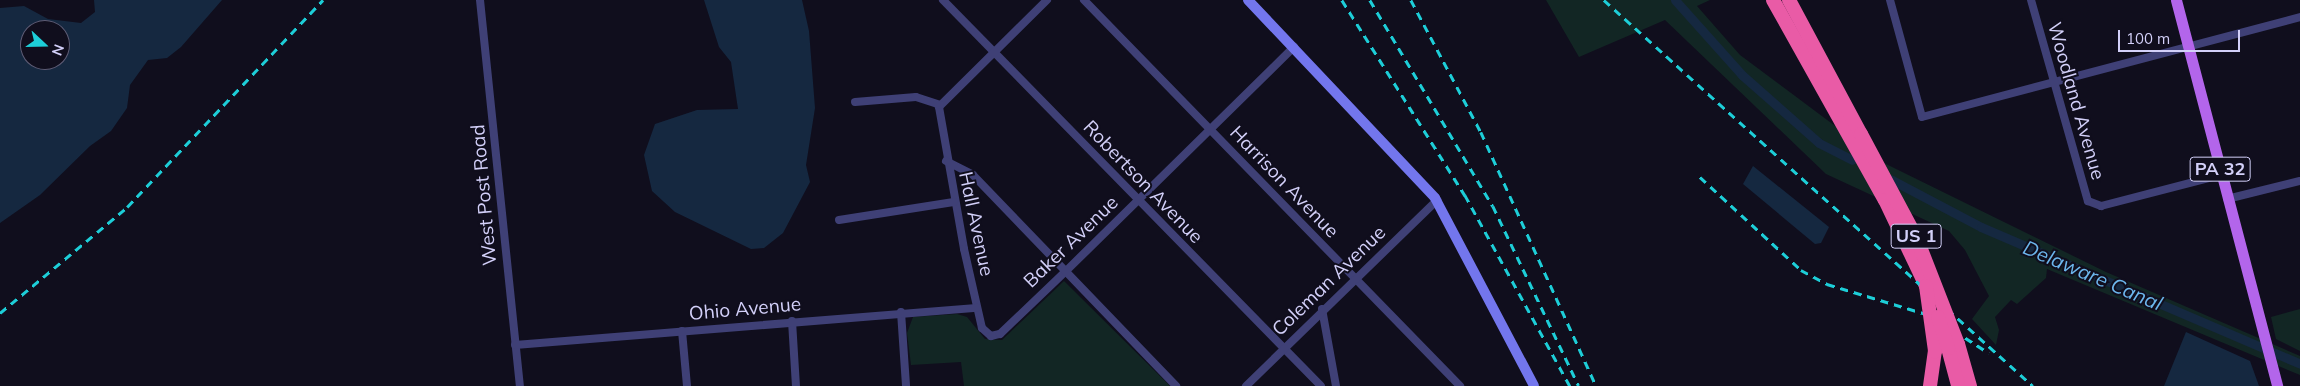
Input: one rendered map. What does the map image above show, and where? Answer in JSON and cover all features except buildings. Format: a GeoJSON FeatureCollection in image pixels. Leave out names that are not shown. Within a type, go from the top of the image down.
{"type":"FeatureCollection","features":[{"type":"Feature","properties":{"kind":"highway","name":"US 1"},"geometry":{"type":"LineString","coordinates":[[1773,0],[1924,254],[1958,386]]}},
{"type":"Feature","properties":{"kind":"highway","name":"US 1"},"geometry":{"type":"LineString","coordinates":[[1789,0],[1926,286],[1947,348],[1964,363],[1970,386]]}},
{"type":"Feature","properties":{"kind":"highway"},"geometry":{"type":"LineString","coordinates":[[1930,386],[1947,348]]}},
{"type":"Feature","properties":{"kind":"highway"},"geometry":{"type":"LineString","coordinates":[[1964,363],[1974,386]]}},
{"type":"Feature","properties":{"kind":"main road"},"geometry":{"type":"LineString","coordinates":[[1248,0],[1437,200],[1534,386]]}},
{"type":"Feature","properties":{"kind":"main road","name":"PA 32"},"geometry":{"type":"LineString","coordinates":[[2176,0],[2277,386]]}},
{"type":"Feature","properties":{"kind":"street","name":"West Post Road"},"geometry":{"type":"LineString","coordinates":[[480,0],[520,386]]}},
{"type":"Feature","properties":{"kind":"street","name":"Robertson Avenue"},"geometry":{"type":"LineString","coordinates":[[943,0],[1321,386]]}},
{"type":"Feature","properties":{"kind":"street"},"geometry":{"type":"LineString","coordinates":[[856,102],[916,97],[940,105],[1047,0]]}},
{"type":"Feature","properties":{"kind":"street","name":"Harrison Avenue"},"geometry":{"type":"LineString","coordinates":[[1084,0],[1460,386]]}},
{"type":"Feature","properties":{"kind":"street"},"geometry":{"type":"LineString","coordinates":[[1890,0],[1922,117],[2300,17]]}},
{"type":"Feature","properties":{"kind":"street","name":"Woodland Avenue"},"geometry":{"type":"LineString","coordinates":[[2031,0],[2086,196],[2097,206],[2221,175]]}},
{"type":"Feature","properties":{"kind":"street","name":"Baker Avenue"},"geometry":{"type":"LineString","coordinates":[[1000,334],[1294,47]]}},
{"type":"Feature","properties":{"kind":"street","name":"Hall Avenue"},"geometry":{"type":"LineString","coordinates":[[940,105],[946,162],[978,308],[985,332],[1000,334]]}},
{"type":"Feature","properties":{"kind":"street"},"geometry":{"type":"LineString","coordinates":[[946,162],[973,175],[1176,386]]}},
{"type":"Feature","properties":{"kind":"street"},"geometry":{"type":"LineString","coordinates":[[2228,199],[2300,182]]}},
{"type":"Feature","properties":{"kind":"street","name":"Coleman Avenue"},"geometry":{"type":"LineString","coordinates":[[1246,386],[1322,309],[1437,200]]}},
{"type":"Feature","properties":{"kind":"street"},"geometry":{"type":"LineString","coordinates":[[838,220],[954,202]]}},
{"type":"Feature","properties":{"kind":"street","name":"Ohio Avenue"},"geometry":{"type":"LineString","coordinates":[[516,345],[901,312],[978,308]]}},
{"type":"Feature","properties":{"kind":"street"},"geometry":{"type":"LineString","coordinates":[[1322,309],[1336,386]]}},
{"type":"Feature","properties":{"kind":"street"},"geometry":{"type":"LineString","coordinates":[[901,312],[906,386]]}},
{"type":"Feature","properties":{"kind":"street"},"geometry":{"type":"LineString","coordinates":[[792,321],[796,386]]}},
{"type":"Feature","properties":{"kind":"street"},"geometry":{"type":"LineString","coordinates":[[682,330],[687,386]]}},
{"type":"Feature","properties":{"kind":"green space"},"geometry":{"type":"Polygon","coordinates":[[[1546,0],[1710,0],[1697,6],[1740,55],[1886,164],[2106,272],[2300,356],[2300,375],[2047,269],[2046,278],[2017,304],[2011,300],[1995,317],[1999,330],[1996,345],[1972,319],[1989,296],[1965,250],[1949,231],[1826,174],[1665,20],[1579,57],[1546,0]]]}},
{"type":"Feature","properties":{"kind":"green space"},"geometry":{"type":"Polygon","coordinates":[[[1064,281],[1170,386],[964,386],[961,362],[911,365],[907,333],[913,317],[957,314],[967,317],[985,339],[1002,340],[1064,281]]]}},
{"type":"Feature","properties":{"kind":"green space"},"geometry":{"type":"Polygon","coordinates":[[[2300,309],[2300,351],[2276,339],[2271,317],[2300,309]]]}},
{"type":"Feature","properties":{"kind":"water"},"geometry":{"type":"Polygon","coordinates":[[[94,0],[222,0],[181,47],[167,58],[148,60],[130,85],[127,108],[111,131],[90,146],[40,195],[0,223],[0,8],[24,6],[48,19],[56,20],[20,20],[20,70],[70,70],[70,22],[81,23],[95,12],[94,0]]]}},
{"type":"Feature","properties":{"kind":"water"},"geometry":{"type":"Polygon","coordinates":[[[704,0],[802,0],[809,31],[815,108],[806,165],[810,182],[783,233],[764,248],[751,249],[675,212],[652,191],[644,155],[655,124],[697,110],[738,109],[731,62],[719,47],[704,0]]]}},
{"type":"Feature","properties":{"kind":"water"},"geometry":{"type":"Polygon","coordinates":[[[1753,166],[1829,227],[1821,243],[1815,244],[1743,184],[1753,166]]]}},
{"type":"Feature","properties":{"kind":"water"},"geometry":{"type":"Polygon","coordinates":[[[2186,332],[2250,361],[2259,386],[2164,386],[2186,332]]]}},
{"type":"Feature","properties":{"kind":"waterway","name":"Delaware Canal"},"geometry":{"type":"LineString","coordinates":[[1675,0],[1742,75],[1819,143],[1852,160]]}},
{"type":"Feature","properties":{"kind":"waterway","name":"Delaware Canal"},"geometry":{"type":"LineString","coordinates":[[1890,179],[1981,227],[2300,364]]}},
{"type":"Feature","properties":{"kind":"railway"},"geometry":{"type":"LineString","coordinates":[[0,313],[127,207],[323,0]]}},
{"type":"Feature","properties":{"kind":"railway"},"geometry":{"type":"LineString","coordinates":[[1342,0],[1465,195],[1570,386]]}},
{"type":"Feature","properties":{"kind":"railway"},"geometry":{"type":"LineString","coordinates":[[1370,0],[1493,206],[1579,386]]}},
{"type":"Feature","properties":{"kind":"railway"},"geometry":{"type":"LineString","coordinates":[[1411,0],[1481,132],[1596,386]]}},
{"type":"Feature","properties":{"kind":"railway"},"geometry":{"type":"LineString","coordinates":[[1604,0],[2033,386]]}},
{"type":"Feature","properties":{"kind":"railway"},"geometry":{"type":"LineString","coordinates":[[1700,177],[1801,270],[1827,284],[1930,315],[1989,353]]}}]}
